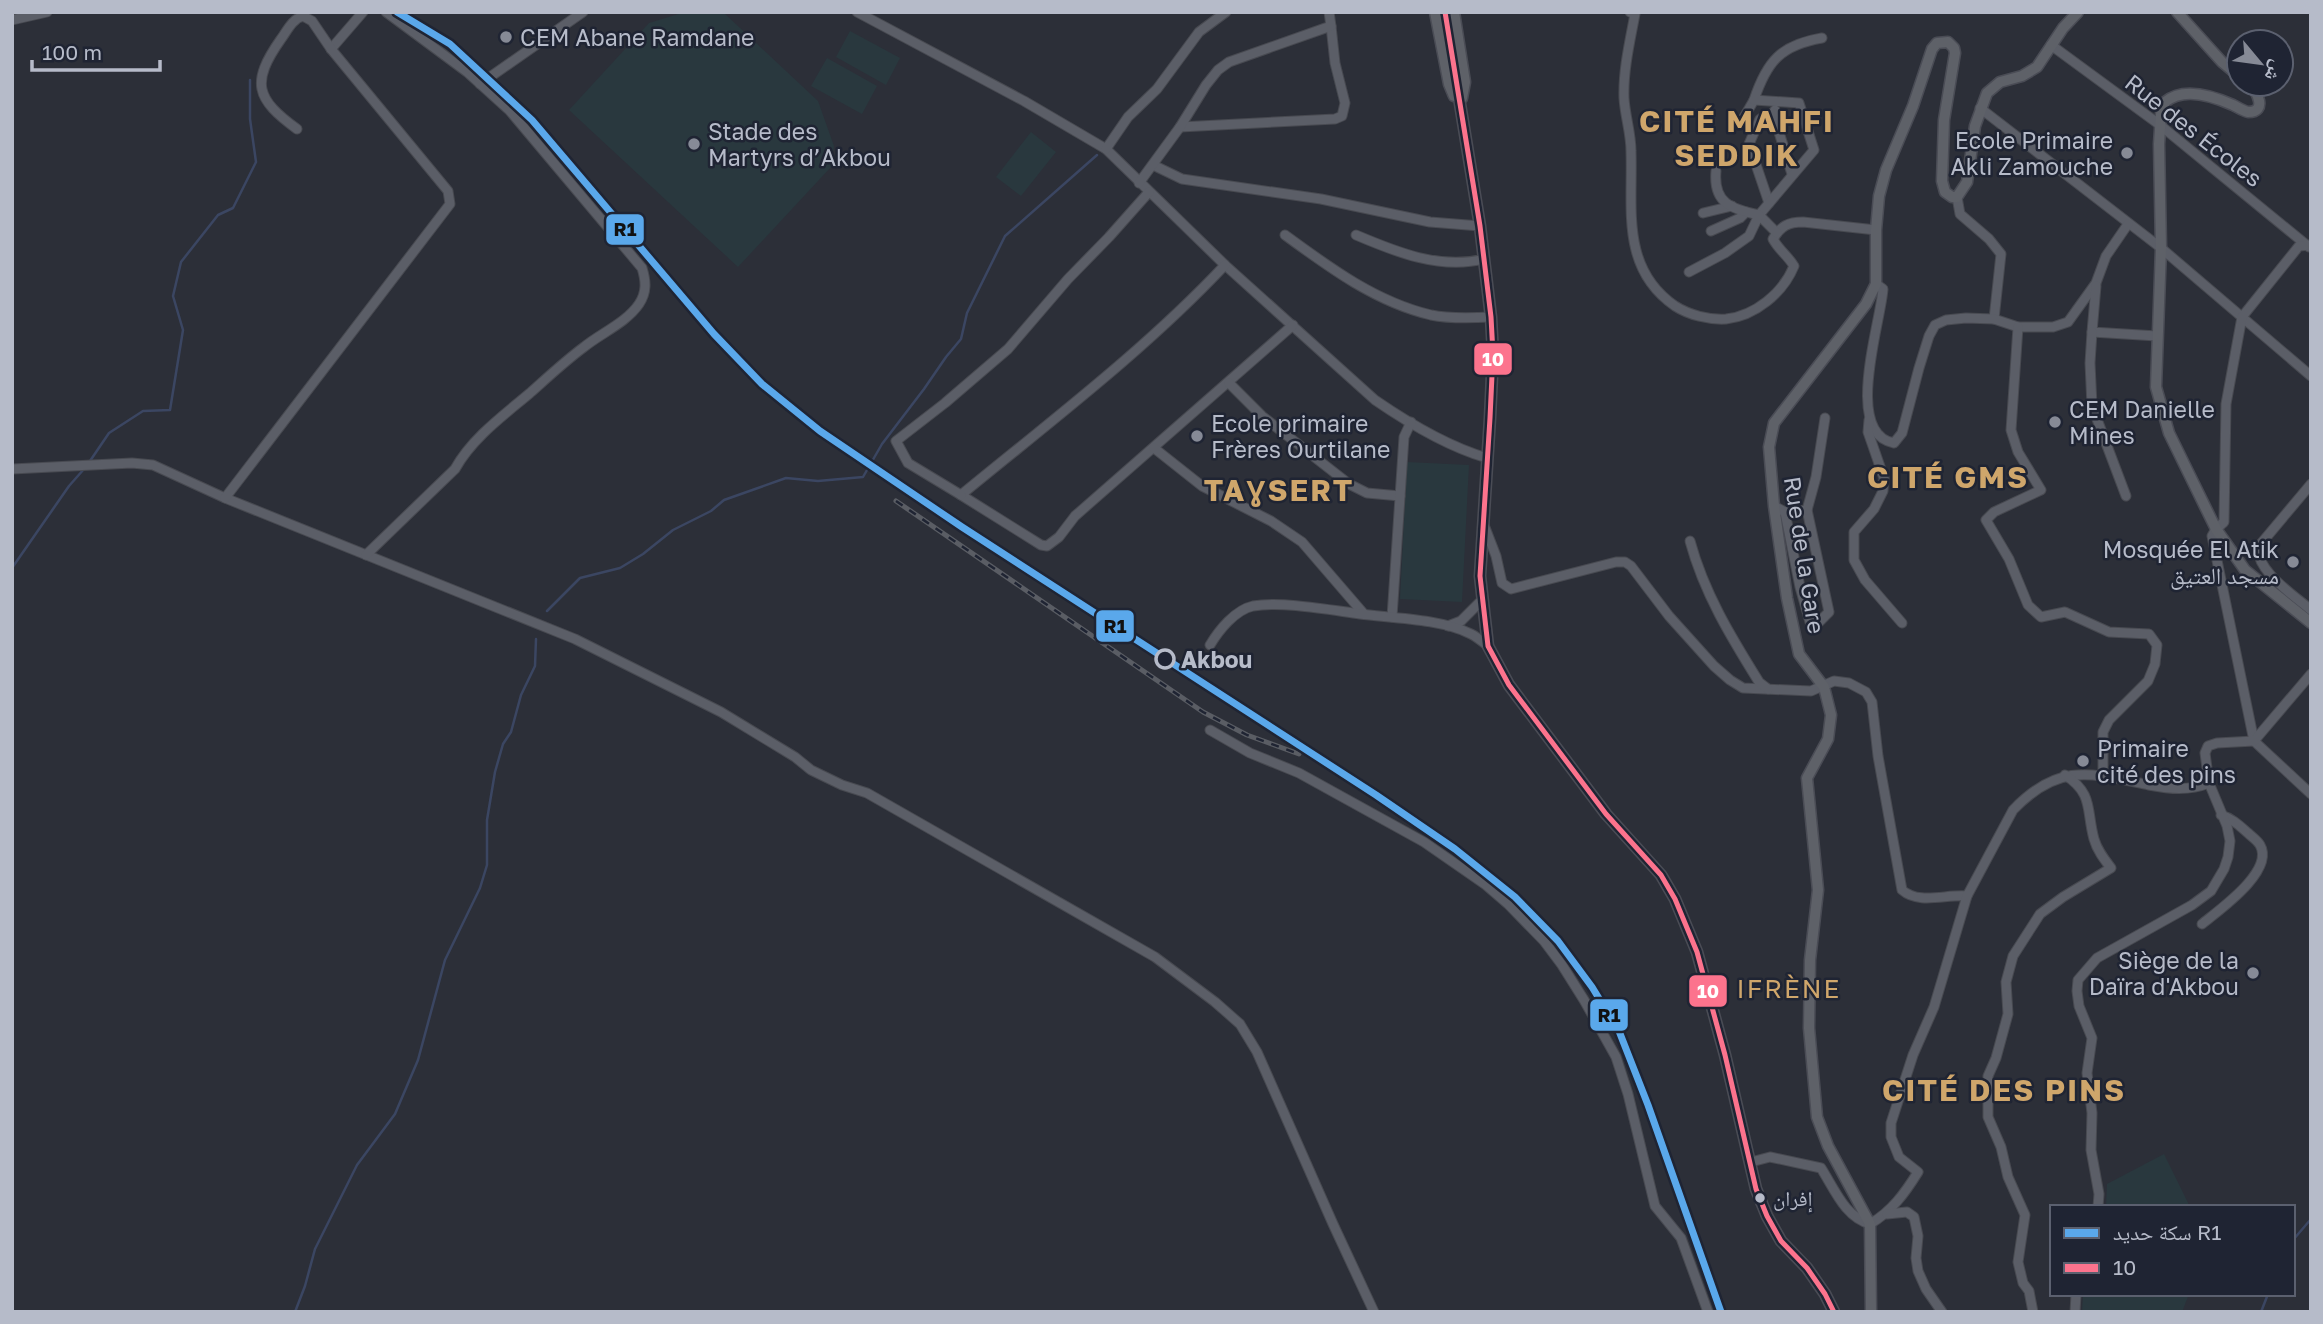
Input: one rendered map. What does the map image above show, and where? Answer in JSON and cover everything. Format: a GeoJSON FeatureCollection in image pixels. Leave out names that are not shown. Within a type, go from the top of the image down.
{"type":"FeatureCollection","features":[{"type":"Feature","properties":{"kind":"main road"},"geometry":{"type":"LineString","coordinates":[[1435,12],[1449,84],[1460,104]]}},
{"type":"Feature","properties":{"kind":"main road"},"geometry":{"type":"LineString","coordinates":[[1445,12],[1491,317],[1493,354],[1480,576],[1488,646],[1509,685],[1606,814],[1661,875],[1675,899],[1697,952],[1725,1055],[1756,1189],[1781,1241],[1807,1268],[1834,1312]]}},
{"type":"Feature","properties":{"kind":"main road"},"geometry":{"type":"LineString","coordinates":[[1455,12],[1465,82],[1460,104]]}},
{"type":"Feature","properties":{"kind":"main road"},"geometry":{"type":"LineString","coordinates":[[1876,284],[1879,196],[1886,170],[1913,106],[1928,54],[1934,46],[1942,42],[1951,44],[1955,52],[1944,120],[1942,181],[1945,192],[1956,197],[1967,182],[1975,126],[1987,93],[1994,85],[2030,72],[2078,12]]}},
{"type":"Feature","properties":{"kind":"main road"},"geometry":{"type":"LineString","coordinates":[[2177,12],[2225,64]]}},
{"type":"Feature","properties":{"kind":"main road"},"geometry":{"type":"LineString","coordinates":[[2260,98],[2257,107],[2252,111],[2218,99],[2181,93],[2165,102],[2160,125],[2161,248],[2156,387],[2169,433],[2214,533],[2245,570],[2311,623]]}},
{"type":"Feature","properties":{"kind":"main road","name":"Rue de la Gare"},"geometry":{"type":"LineString","coordinates":[[1871,1312],[1870,1224],[1828,1146],[1816,1117],[1808,1028],[1810,960],[1818,890],[1807,778],[1828,739],[1831,715],[1824,687],[1799,653],[1787,597],[1769,447],[1774,423],[1866,304],[1876,284]]}},
{"type":"Feature","properties":{"kind":"street"},"geometry":{"type":"LineString","coordinates":[[12,20],[47,12]]}},
{"type":"Feature","properties":{"kind":"street"},"geometry":{"type":"LineString","coordinates":[[331,49],[363,12]]}},
{"type":"Feature","properties":{"kind":"street"},"geometry":{"type":"LineString","coordinates":[[366,555],[455,469],[462,456],[494,424],[584,347],[629,315],[645,292],[642,268],[510,111],[480,83],[386,12]]}},
{"type":"Feature","properties":{"kind":"street"},"geometry":{"type":"LineString","coordinates":[[480,83],[583,12]]}},
{"type":"Feature","properties":{"kind":"street"},"geometry":{"type":"LineString","coordinates":[[857,12],[1024,101],[1106,149],[1225,265],[1375,400],[1472,454],[1487,458]]}},
{"type":"Feature","properties":{"kind":"street"},"geometry":{"type":"LineString","coordinates":[[1106,149],[1128,117],[1157,89],[1199,32],[1226,12]]}},
{"type":"Feature","properties":{"kind":"street"},"geometry":{"type":"LineString","coordinates":[[1180,127],[1335,119],[1342,116],[1345,103],[1335,63],[1329,12]]}},
{"type":"Feature","properties":{"kind":"street"},"geometry":{"type":"LineString","coordinates":[[1634,13],[1624,97],[1631,145],[1630,222],[1634,245],[1644,274],[1660,295],[1681,309],[1701,317],[1724,319],[1742,316],[1757,309],[1776,293],[1791,275],[1794,266],[1773,239],[1780,227],[1792,222],[1804,222],[1876,230]]}},
{"type":"Feature","properties":{"kind":"street"},"geometry":{"type":"LineString","coordinates":[[225,498],[450,204],[448,191],[331,49],[312,21],[303,16],[297,17],[293,22],[265,67],[261,86],[266,101],[278,115],[297,129]]}},
{"type":"Feature","properties":{"kind":"street"},"geometry":{"type":"LineString","coordinates":[[1139,183],[1180,127],[1206,85],[1224,64],[1331,26]]}},
{"type":"Feature","properties":{"kind":"street"},"geometry":{"type":"LineString","coordinates":[[1744,119],[1760,82],[1774,59],[1785,49],[1822,38]]}},
{"type":"Feature","properties":{"kind":"street","name":"Rue des Écoles"},"geometry":{"type":"LineString","coordinates":[[2051,45],[2160,125],[2310,246]]}},
{"type":"Feature","properties":{"kind":"street"},"geometry":{"type":"LineString","coordinates":[[1689,272],[1725,253],[1749,236],[1759,215],[1814,150],[1799,103],[1754,100]]}},
{"type":"Feature","properties":{"kind":"street"},"geometry":{"type":"LineString","coordinates":[[1769,203],[1749,144],[1760,119],[1773,113],[1783,101]]}},
{"type":"Feature","properties":{"kind":"street"},"geometry":{"type":"LineString","coordinates":[[1980,108],[2161,248],[2311,376]]}},
{"type":"Feature","properties":{"kind":"street"},"geometry":{"type":"LineString","coordinates":[[1773,113],[1792,174]]}},
{"type":"Feature","properties":{"kind":"street"},"geometry":{"type":"LineString","coordinates":[[1153,165],[1182,179],[1321,199],[1430,222],[1479,226]]}},
{"type":"Feature","properties":{"kind":"street"},"geometry":{"type":"LineString","coordinates":[[1716,171],[1714,187],[1724,203],[1759,215],[1777,233]]}},
{"type":"Feature","properties":{"kind":"street"},"geometry":{"type":"LineString","coordinates":[[1703,188],[1714,187]]}},
{"type":"Feature","properties":{"kind":"street"},"geometry":{"type":"LineString","coordinates":[[1149,192],[1068,279],[1008,349],[945,404],[896,441],[908,463],[1041,545],[1047,546],[1059,537],[1074,516],[1293,326]]}},
{"type":"Feature","properties":{"kind":"street"},"geometry":{"type":"LineString","coordinates":[[1956,197],[1961,215],[1989,239],[2001,254],[1994,319]]}},
{"type":"Feature","properties":{"kind":"street"},"geometry":{"type":"LineString","coordinates":[[1703,213],[1732,206]]}},
{"type":"Feature","properties":{"kind":"street"},"geometry":{"type":"LineString","coordinates":[[1711,231],[1740,218],[1746,212]]}},
{"type":"Feature","properties":{"kind":"street"},"geometry":{"type":"LineString","coordinates":[[1870,418],[1876,433],[1884,442],[1894,443],[1902,433],[1929,336],[1935,325],[1945,320],[1994,319],[2018,327],[2053,327],[2068,322],[2096,283],[2106,256],[2128,224]]}},
{"type":"Feature","properties":{"kind":"street"},"geometry":{"type":"LineString","coordinates":[[1284,235],[1321,262],[1381,298],[1430,315],[1491,317]]}},
{"type":"Feature","properties":{"kind":"street"},"geometry":{"type":"LineString","coordinates":[[1356,235],[1387,248],[1438,263],[1484,259]]}},
{"type":"Feature","properties":{"kind":"street"},"geometry":{"type":"LineString","coordinates":[[2310,246],[2299,246],[2242,317],[2226,404],[2224,522],[2214,533],[2254,741],[2311,794]]}},
{"type":"Feature","properties":{"kind":"street"},"geometry":{"type":"LineString","coordinates":[[961,495],[1084,395],[1185,307],[1225,265]]}},
{"type":"Feature","properties":{"kind":"street"},"geometry":{"type":"LineString","coordinates":[[2096,283],[2090,363],[2092,406],[2126,496]]}},
{"type":"Feature","properties":{"kind":"street"},"geometry":{"type":"LineString","coordinates":[[1876,284],[1883,289],[1871,353],[1868,432],[1884,478],[1883,491],[1874,509],[1854,532],[1854,560],[1865,580],[1902,623]]}},
{"type":"Feature","properties":{"kind":"street"},"geometry":{"type":"LineString","coordinates":[[2018,327],[2011,430],[2018,452],[2041,490],[1994,512],[1986,520],[2009,559],[2028,605],[2041,617],[2065,612],[2109,632],[2149,634],[2157,645],[2155,664],[2148,681],[2109,720],[2103,732],[2104,776]]}},
{"type":"Feature","properties":{"kind":"street"},"geometry":{"type":"LineString","coordinates":[[2092,332],[2157,336]]}},
{"type":"Feature","properties":{"kind":"street"},"geometry":{"type":"LineString","coordinates":[[1229,383],[1262,416],[1349,484],[1367,493],[1401,496]]}},
{"type":"Feature","properties":{"kind":"street"},"geometry":{"type":"LineString","coordinates":[[1785,512],[1804,603],[1810,622],[1819,622],[1829,612],[1807,510],[1816,477],[1825,418]]}},
{"type":"Feature","properties":{"kind":"street"},"geometry":{"type":"LineString","coordinates":[[1392,617],[1404,437],[1411,422]]}},
{"type":"Feature","properties":{"kind":"street"},"geometry":{"type":"LineString","coordinates":[[1154,448],[1202,486],[1270,521],[1303,542],[1364,615]]}},
{"type":"Feature","properties":{"kind":"street"},"geometry":{"type":"LineString","coordinates":[[12,469],[142,463],[575,639],[722,712],[795,757],[811,770],[867,793],[1154,957],[1240,1024],[1257,1052],[1374,1312]]}},
{"type":"Feature","properties":{"kind":"street"},"geometry":{"type":"LineString","coordinates":[[2311,484],[2259,546],[2258,551],[2266,570],[2311,610]]}},
{"type":"Feature","properties":{"kind":"street"},"geometry":{"type":"LineString","coordinates":[[1774,506],[1785,512],[1807,510]]}},
{"type":"Feature","properties":{"kind":"street"},"geometry":{"type":"LineString","coordinates":[[1483,521],[1505,587],[1511,589],[1625,562],[1714,666],[1743,688],[1811,691],[1834,681],[1849,683],[1866,692],[1872,702],[1878,756],[1902,890],[1916,898],[1953,894],[1967,896]]}},
{"type":"Feature","properties":{"kind":"street"},"geometry":{"type":"LineString","coordinates":[[1690,541],[1698,570],[1724,625],[1759,682],[1768,689]]}},
{"type":"Feature","properties":{"kind":"street"},"geometry":{"type":"LineString","coordinates":[[1448,626],[1461,621],[1481,601]]}},
{"type":"Feature","properties":{"kind":"street"},"geometry":{"type":"LineString","coordinates":[[1210,645],[1237,613],[1252,606],[1315,608],[1448,626],[1471,634],[1488,646]]}},
{"type":"Feature","properties":{"kind":"street"},"geometry":{"type":"LineString","coordinates":[[2098,1205],[2099,1194],[2091,1150],[2092,1113],[2087,1073],[2092,1038],[2080,1006],[2078,980],[2097,958],[2192,905],[2211,891],[2224,869],[2230,841],[2227,826],[2209,783],[2205,753],[2208,746],[2254,741],[2311,674]]}},
{"type":"Feature","properties":{"kind":"street"},"geometry":{"type":"LineString","coordinates":[[1210,730],[1250,753],[1299,773],[1424,842],[1508,904],[1544,941],[1577,988],[1616,1057],[1628,1094],[1655,1206],[1681,1238],[1708,1312]]}},
{"type":"Feature","properties":{"kind":"street"},"geometry":{"type":"LineString","coordinates":[[2033,1312],[2029,1291],[2023,1283],[2018,1262],[2025,1215],[2008,1177],[2001,1147],[1988,1117],[1987,1088],[1988,1076],[2008,1014],[2006,982],[2013,956],[2040,914],[2111,868],[2095,842],[2085,793],[2065,775]]}},
{"type":"Feature","properties":{"kind":"street"},"geometry":{"type":"LineString","coordinates":[[1751,1162],[1770,1157],[1821,1168],[1849,1213],[1858,1220],[1870,1224],[1887,1214],[1907,1191],[1918,1172],[1899,1157],[1891,1138],[1891,1123],[1913,1055],[1934,1007],[1967,896],[2013,810],[2045,784],[2065,775],[2104,776],[2169,789],[2196,788],[2209,783]]}},
{"type":"Feature","properties":{"kind":"street"},"geometry":{"type":"LineString","coordinates":[[2202,924],[2246,887],[2259,868],[2263,853],[2256,840],[2229,818],[2221,815]]}},
{"type":"Feature","properties":{"kind":"street"},"geometry":{"type":"LineString","coordinates":[[1887,1214],[1907,1212],[1914,1217],[1918,1236],[1918,1270],[1926,1289],[1942,1312]]}},
{"type":"Feature","properties":{"kind":"shaded area"},"geometry":{"type":"Polygon","coordinates":[[[685,12],[723,12],[818,101],[834,146],[831,167],[738,267],[569,110],[649,23],[685,12]]]}},
{"type":"Feature","properties":{"kind":"shaded area"},"geometry":{"type":"Polygon","coordinates":[[[850,31],[900,58],[886,85],[836,57],[850,31]]]}},
{"type":"Feature","properties":{"kind":"shaded area"},"geometry":{"type":"Polygon","coordinates":[[[827,58],[877,86],[862,114],[811,86],[827,58]]]}},
{"type":"Feature","properties":{"kind":"shaded area"},"geometry":{"type":"Polygon","coordinates":[[[1031,132],[1056,152],[1021,196],[996,177],[1031,132]]]}},
{"type":"Feature","properties":{"kind":"shaded area"},"geometry":{"type":"Polygon","coordinates":[[[1407,462],[1469,465],[1462,602],[1400,599],[1407,462]]]}},
{"type":"Feature","properties":{"kind":"shaded area"},"geometry":{"type":"Polygon","coordinates":[[[2164,1154],[2189,1205],[2106,1205],[2107,1184],[2164,1154]]]}},
{"type":"Feature","properties":{"kind":"shaded area"},"geometry":{"type":"Polygon","coordinates":[[[2083,1296],[2188,1296],[2182,1312],[2082,1312],[2083,1296]]]}},
{"type":"Feature","properties":{"kind":"waterway"},"geometry":{"type":"LineString","coordinates":[[90,461],[109,433],[143,411],[170,410],[183,330],[173,296],[181,262],[218,215],[233,208],[256,162],[250,119],[250,80]]}},
{"type":"Feature","properties":{"kind":"waterway"},"geometry":{"type":"LineString","coordinates":[[547,611],[580,578],[620,568],[673,530],[711,511],[724,500],[786,478],[818,481],[863,477],[882,444],[961,339],[967,313],[1005,236],[1097,155]]}},
{"type":"Feature","properties":{"kind":"waterway"},"geometry":{"type":"LineString","coordinates":[[12,568],[69,486],[84,469]]}},
{"type":"Feature","properties":{"kind":"waterway"},"geometry":{"type":"LineString","coordinates":[[295,1312],[315,1249],[357,1165],[395,1114],[418,1060],[445,960],[480,888],[487,865],[487,820],[495,772],[503,744],[511,732],[521,695],[535,666],[536,639]]}},
{"type":"Feature","properties":{"kind":"waterway"},"geometry":{"type":"LineString","coordinates":[[2295,1238],[2311,1219]]}},
{"type":"Feature","properties":{"kind":"waterway"},"geometry":{"type":"LineString","coordinates":[[2261,1312],[2267,1296]]}},
{"type":"Feature","properties":{"kind":"railway"},"geometry":{"type":"LineString","coordinates":[[896,501],[1203,712],[1247,735],[1299,754]]}},
{"type":"Feature","properties":{"kind":"rail line","name":"R1"},"geometry":{"type":"LineString","coordinates":[[397,12],[450,44],[532,120],[714,334],[762,384],[820,431],[962,527],[1376,795],[1455,849],[1515,897],[1558,941],[1592,987],[1619,1031],[1721,1312]]}},
{"type":"Feature","properties":{"kind":"transit line","name":"10"},"geometry":{"type":"LineString","coordinates":[[1445,12],[1480,226],[1491,317],[1493,354],[1480,576],[1488,646],[1509,685],[1606,814],[1661,875],[1675,899],[1697,952],[1725,1055],[1756,1189],[1781,1241],[1807,1268],[1834,1312]]}},
{"type":"Feature","properties":{"kind":"place","name":"CEM Abane Ramdane"},"geometry":{"type":"Point","coordinates":[506,37]}},
{"type":"Feature","properties":{"kind":"place","name":"Stade des Martyrs d’Akbou"},"geometry":{"type":"Point","coordinates":[694,144]}},
{"type":"Feature","properties":{"kind":"place","name":"Ecole Primaire Akli Zamouche"},"geometry":{"type":"Point","coordinates":[2127,153]}},
{"type":"Feature","properties":{"kind":"place","name":"CEM Danielle Mines"},"geometry":{"type":"Point","coordinates":[2055,422]}},
{"type":"Feature","properties":{"kind":"place","name":"Ecole primaire Frères Ourtilane"},"geometry":{"type":"Point","coordinates":[1197,436]}},
{"type":"Feature","properties":{"kind":"place","name":"Mosquée El Atik مسجد العتيق"},"geometry":{"type":"Point","coordinates":[2293,562]}},
{"type":"Feature","properties":{"kind":"place","name":"Akbou"},"geometry":{"type":"Point","coordinates":[1165,659]}},
{"type":"Feature","properties":{"kind":"place","name":"Primaire cité des pins"},"geometry":{"type":"Point","coordinates":[2083,761]}},
{"type":"Feature","properties":{"kind":"place","name":"Siège de la Daïra d'Akbou"},"geometry":{"type":"Point","coordinates":[2253,973]}},
{"type":"Feature","properties":{"kind":"place","name":"إفران"},"geometry":{"type":"Point","coordinates":[1760,1198]}},
{"type":"Feature","properties":{"kind":"district","name":"CITÉ MAHFI SEDDIK"},"geometry":{"type":"Point","coordinates":[1737,138]}},
{"type":"Feature","properties":{"kind":"district","name":"CITÉ GMS"},"geometry":{"type":"Point","coordinates":[1948,477]}},
{"type":"Feature","properties":{"kind":"district","name":"TAƔSERT"},"geometry":{"type":"Point","coordinates":[1279,490]}},
{"type":"Feature","properties":{"kind":"district","name":"IFRÈNE"},"geometry":{"type":"Point","coordinates":[1789,988]}},
{"type":"Feature","properties":{"kind":"district","name":"CITÉ DES PINS"},"geometry":{"type":"Point","coordinates":[2004,1090]}}]}
